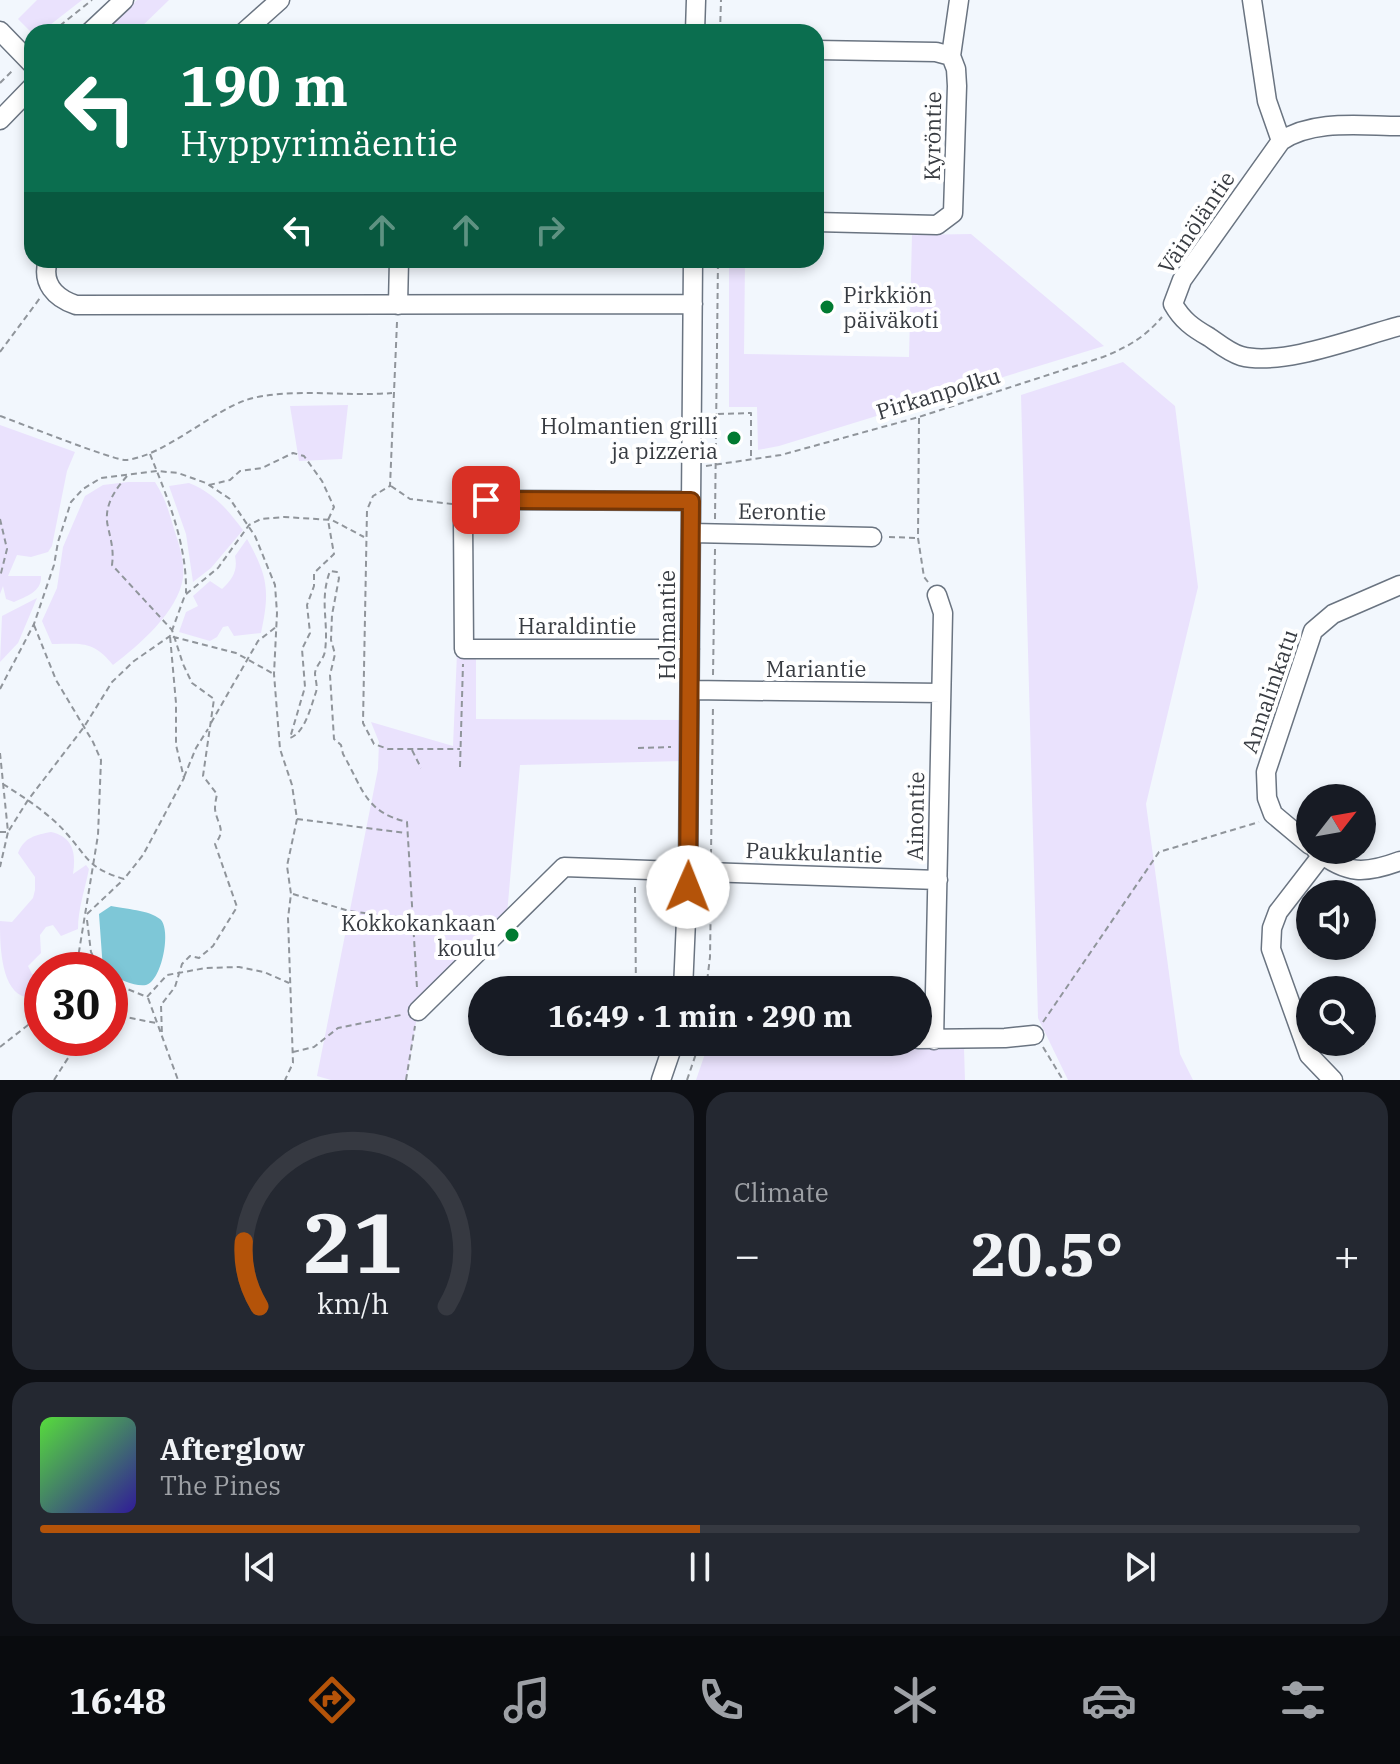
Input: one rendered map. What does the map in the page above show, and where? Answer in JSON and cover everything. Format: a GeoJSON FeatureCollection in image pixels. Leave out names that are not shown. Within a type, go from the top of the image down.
{"type":"FeatureCollection","features":[{"type":"Feature","properties":{"kind":"street"},"geometry":{"type":"LineString","coordinates":[[98,24],[124,0]]}},
{"type":"Feature","properties":{"kind":"street"},"geometry":{"type":"LineString","coordinates":[[253,24],[280,0]]}},
{"type":"Feature","properties":{"kind":"street"},"geometry":{"type":"LineString","coordinates":[[695,24],[696,0]]}},
{"type":"Feature","properties":{"kind":"street"},"geometry":{"type":"LineString","coordinates":[[824,50],[936,52],[951,56],[959,0]]}},
{"type":"Feature","properties":{"kind":"street"},"geometry":{"type":"LineString","coordinates":[[1252,0],[1267,101],[1281,141],[1294,132],[1323,127],[1400,126]]}},
{"type":"Feature","properties":{"kind":"street"},"geometry":{"type":"LineString","coordinates":[[0,31],[24,56]]}},
{"type":"Feature","properties":{"kind":"street","name":"Kyröntie"},"geometry":{"type":"LineString","coordinates":[[824,222],[937,225],[953,213],[957,86],[951,56]]}},
{"type":"Feature","properties":{"kind":"street"},"geometry":{"type":"LineString","coordinates":[[0,120],[24,95]]}},
{"type":"Feature","properties":{"kind":"street","name":"Väinöläntie"},"geometry":{"type":"LineString","coordinates":[[1281,141],[1182,280],[1173,304],[1180,316],[1190,326],[1238,355],[1257,359],[1280,358],[1400,326]]}},
{"type":"Feature","properties":{"kind":"street"},"geometry":{"type":"LineString","coordinates":[[46,268],[49,286],[64,301],[76,305],[693,304]]}},
{"type":"Feature","properties":{"kind":"street"},"geometry":{"type":"LineString","coordinates":[[398,305],[399,268]]}},
{"type":"Feature","properties":{"kind":"street","name":"Holmantie"},"geometry":{"type":"LineString","coordinates":[[684,976],[688,873],[693,268]]}},
{"type":"Feature","properties":{"kind":"street"},"geometry":{"type":"LineString","coordinates":[[464,649],[463,520],[471,506],[486,500],[691,501]]}},
{"type":"Feature","properties":{"kind":"street","name":"Eerontie"},"geometry":{"type":"LineString","coordinates":[[691,533],[872,537]]}},
{"type":"Feature","properties":{"kind":"street","name":"Annalinkatu"},"geometry":{"type":"LineString","coordinates":[[1276,817],[1267,798],[1266,772],[1313,631],[1333,614],[1400,585]]}},
{"type":"Feature","properties":{"kind":"street","name":"Ainontie"},"geometry":{"type":"LineString","coordinates":[[931,976],[938,880],[943,613],[937,595]]}},
{"type":"Feature","properties":{"kind":"street","name":"Haraldintie"},"geometry":{"type":"LineString","coordinates":[[464,649],[690,649]]}},
{"type":"Feature","properties":{"kind":"street","name":"Mariantie"},"geometry":{"type":"LineString","coordinates":[[690,690],[941,693]]}},
{"type":"Feature","properties":{"kind":"street"},"geometry":{"type":"LineString","coordinates":[[1276,817],[1296,834]]}},
{"type":"Feature","properties":{"kind":"street"},"geometry":{"type":"LineString","coordinates":[[1341,864],[1356,872],[1375,870],[1400,861]]}},
{"type":"Feature","properties":{"kind":"street"},"geometry":{"type":"LineString","coordinates":[[1307,864],[1278,912],[1272,928],[1271,949],[1309,1055],[1333,1080]]}},
{"type":"Feature","properties":{"kind":"street","name":"Paukkulantie"},"geometry":{"type":"LineString","coordinates":[[418,1011],[564,867],[938,880]]}},
{"type":"Feature","properties":{"kind":"street"},"geometry":{"type":"LineString","coordinates":[[932,1039],[1034,1035]]}},
{"type":"Feature","properties":{"kind":"street"},"geometry":{"type":"LineString","coordinates":[[661,1080],[669,1056]]}},
{"type":"Feature","properties":{"kind":"path"},"geometry":{"type":"LineString","coordinates":[[62,24],[92,0]]}},
{"type":"Feature","properties":{"kind":"path"},"geometry":{"type":"LineString","coordinates":[[720,24],[721,0]]}},
{"type":"Feature","properties":{"kind":"path"},"geometry":{"type":"LineString","coordinates":[[708,976],[718,268]]}},
{"type":"Feature","properties":{"kind":"path"},"geometry":{"type":"LineString","coordinates":[[0,352],[49,286]]}},
{"type":"Feature","properties":{"kind":"path","name":"Pirkanpolku"},"geometry":{"type":"LineString","coordinates":[[692,468],[781,455],[919,417],[1129,347],[1147,334],[1173,304]]}},
{"type":"Feature","properties":{"kind":"path"},"geometry":{"type":"LineString","coordinates":[[390,486],[398,305]]}},
{"type":"Feature","properties":{"kind":"path"},"geometry":{"type":"LineString","coordinates":[[0,416],[124,460],[149,453],[249,399],[277,394],[361,396],[394,393]]}},
{"type":"Feature","properties":{"kind":"path"},"geometry":{"type":"LineString","coordinates":[[717,414],[751,413],[751,460]]}},
{"type":"Feature","properties":{"kind":"path"},"geometry":{"type":"LineString","coordinates":[[919,417],[918,538],[924,577],[937,595]]}},
{"type":"Feature","properties":{"kind":"path"},"geometry":{"type":"LineString","coordinates":[[149,453],[167,493],[186,571],[185,595],[172,630],[176,745],[184,778]]}},
{"type":"Feature","properties":{"kind":"path"},"geometry":{"type":"LineString","coordinates":[[209,485],[230,480],[240,471],[262,468],[293,453],[304,456],[322,481],[334,507],[328,520],[334,554],[314,573],[314,586],[307,605],[310,633],[302,649],[305,687],[290,738],[296,736],[305,723],[317,690],[315,671],[325,654],[323,590],[330,571],[337,572],[339,578],[331,640],[335,654],[330,675],[334,739],[341,745],[371,805],[391,818],[407,822],[418,1011],[406,1080]]}},
{"type":"Feature","properties":{"kind":"path"},"geometry":{"type":"LineString","coordinates":[[0,689],[34,624],[71,502],[83,489],[101,478],[157,471],[178,473],[209,485],[230,499],[249,525],[275,585],[274,674],[280,749],[292,785],[297,819],[287,866],[291,894],[288,918],[293,1063],[285,1080]]}},
{"type":"Feature","properties":{"kind":"path"},"geometry":{"type":"LineString","coordinates":[[128,475],[108,503],[108,527],[114,552],[112,565],[172,630]]}},
{"type":"Feature","properties":{"kind":"path"},"geometry":{"type":"LineString","coordinates":[[390,486],[410,499],[471,506]]}},
{"type":"Feature","properties":{"kind":"path"},"geometry":{"type":"LineString","coordinates":[[390,486],[373,496],[367,510],[363,723],[374,744],[388,749],[460,749]]}},
{"type":"Feature","properties":{"kind":"path"},"geometry":{"type":"LineString","coordinates":[[0,519],[7,549],[0,577]]}},
{"type":"Feature","properties":{"kind":"path"},"geometry":{"type":"LineString","coordinates":[[185,595],[218,568],[249,525],[261,519],[328,520],[365,537]]}},
{"type":"Feature","properties":{"kind":"path"},"geometry":{"type":"LineString","coordinates":[[872,537],[918,538]]}},
{"type":"Feature","properties":{"kind":"path"},"geometry":{"type":"LineString","coordinates":[[34,624],[56,680],[101,760],[98,835],[80,952]]}},
{"type":"Feature","properties":{"kind":"path"},"geometry":{"type":"LineString","coordinates":[[87,915],[124,879],[143,855],[184,778],[196,748],[247,659],[258,641],[276,627]]}},
{"type":"Feature","properties":{"kind":"path"},"geometry":{"type":"LineString","coordinates":[[162,1036],[161,1005],[175,987],[182,964],[190,956],[199,958],[213,946],[237,907],[215,844],[222,835],[222,825],[215,810],[217,794],[203,776],[214,699],[192,683],[172,637]]}},
{"type":"Feature","properties":{"kind":"path"},"geometry":{"type":"LineString","coordinates":[[8,832],[28,800],[84,727],[112,682],[134,661],[172,637],[236,653],[274,674]]}},
{"type":"Feature","properties":{"kind":"path"},"geometry":{"type":"LineString","coordinates":[[460,767],[464,649]]}},
{"type":"Feature","properties":{"kind":"path"},"geometry":{"type":"LineString","coordinates":[[638,748],[689,747]]}},
{"type":"Feature","properties":{"kind":"path"},"geometry":{"type":"LineString","coordinates":[[412,749],[421,768]]}},
{"type":"Feature","properties":{"kind":"path"},"geometry":{"type":"LineString","coordinates":[[0,753],[8,832],[0,867]]}},
{"type":"Feature","properties":{"kind":"path"},"geometry":{"type":"LineString","coordinates":[[3,784],[28,800],[66,833],[87,861],[124,879]]}},
{"type":"Feature","properties":{"kind":"path"},"geometry":{"type":"LineString","coordinates":[[1063,1080],[1034,1035],[1159,852],[1276,817]]}},
{"type":"Feature","properties":{"kind":"path"},"geometry":{"type":"LineString","coordinates":[[297,819],[407,833]]}},
{"type":"Feature","properties":{"kind":"path"},"geometry":{"type":"LineString","coordinates":[[0,832],[8,832]]}},
{"type":"Feature","properties":{"kind":"path"},"geometry":{"type":"LineString","coordinates":[[635,868],[636,976]]}},
{"type":"Feature","properties":{"kind":"path"},"geometry":{"type":"LineString","coordinates":[[291,894],[349,911],[414,919]]}},
{"type":"Feature","properties":{"kind":"path"},"geometry":{"type":"LineString","coordinates":[[87,915],[91,952]]}},
{"type":"Feature","properties":{"kind":"path"},"geometry":{"type":"LineString","coordinates":[[147,997],[167,975],[206,968],[239,967],[264,972],[291,984]]}},
{"type":"Feature","properties":{"kind":"path"},"geometry":{"type":"LineString","coordinates":[[128,989],[147,997],[178,1080]]}},
{"type":"Feature","properties":{"kind":"path"},"geometry":{"type":"LineString","coordinates":[[293,1052],[314,1047],[338,1028],[418,1011]]}},
{"type":"Feature","properties":{"kind":"path"},"geometry":{"type":"LineString","coordinates":[[128,1017],[157,1023]]}},
{"type":"Feature","properties":{"kind":"path"},"geometry":{"type":"LineString","coordinates":[[0,1047],[24,1028]]}},
{"type":"Feature","properties":{"kind":"path"},"geometry":{"type":"LineString","coordinates":[[54,1080],[69,1056]]}},
{"type":"Feature","properties":{"kind":"path"},"geometry":{"type":"LineString","coordinates":[[687,1080],[695,1056]]}},
{"type":"Feature","properties":{"kind":"shaded area"},"geometry":{"type":"Polygon","coordinates":[[[37,0],[82,0],[51,24],[24,25],[18,19],[37,0]]]}},
{"type":"Feature","properties":{"kind":"shaded area"},"geometry":{"type":"Polygon","coordinates":[[[137,0],[169,0],[144,24],[112,24],[137,0]]]}},
{"type":"Feature","properties":{"kind":"shaded area"},"geometry":{"type":"Polygon","coordinates":[[[971,234],[1104,346],[758,450],[757,407],[729,407],[729,268],[745,268],[744,354],[909,357],[912,235],[971,234]]]}},
{"type":"Feature","properties":{"kind":"shaded area"},"geometry":{"type":"Polygon","coordinates":[[[1123,362],[1175,406],[1198,587],[1146,804],[1180,1054],[1193,1080],[1068,1080],[1038,1018],[1021,395],[1123,362]]]}},
{"type":"Feature","properties":{"kind":"shaded area"},"geometry":{"type":"Polygon","coordinates":[[[348,405],[342,459],[299,461],[290,406],[348,405]]]}},
{"type":"Feature","properties":{"kind":"shaded area"},"geometry":{"type":"Polygon","coordinates":[[[0,425],[75,452],[67,471],[52,546],[48,552],[31,557],[17,555],[8,576],[41,576],[39,586],[14,602],[6,599],[3,586],[0,594],[0,425]]]}},
{"type":"Feature","properties":{"kind":"shaded area"},"geometry":{"type":"Polygon","coordinates":[[[155,482],[180,547],[183,578],[180,591],[165,615],[145,638],[113,665],[93,647],[52,644],[42,621],[57,588],[63,547],[85,496],[103,485],[155,482]]]}},
{"type":"Feature","properties":{"kind":"shaded area"},"geometry":{"type":"Polygon","coordinates":[[[189,483],[219,502],[243,530],[211,568],[193,582],[186,534],[169,486],[189,483]]]}},
{"type":"Feature","properties":{"kind":"shaded area"},"geometry":{"type":"Polygon","coordinates":[[[247,539],[265,584],[266,606],[261,633],[234,636],[228,626],[223,627],[217,637],[210,641],[179,632],[186,612],[198,606],[193,596],[210,581],[222,589],[229,582],[235,570],[235,556],[247,539]]]}},
{"type":"Feature","properties":{"kind":"shaded area"},"geometry":{"type":"Polygon","coordinates":[[[37,598],[18,643],[0,662],[2,616],[37,598]]]}},
{"type":"Feature","properties":{"kind":"shaded area"},"geometry":{"type":"Polygon","coordinates":[[[457,653],[476,653],[476,719],[683,720],[683,761],[520,765],[506,926],[418,1011],[406,1080],[331,1080],[317,1076],[378,769],[379,742],[371,722],[453,746],[457,653]]]}},
{"type":"Feature","properties":{"kind":"shaded area"},"geometry":{"type":"Polygon","coordinates":[[[40,834],[59,834],[69,842],[74,860],[73,874],[86,865],[89,869],[78,929],[61,936],[53,925],[46,927],[40,935],[41,952],[24,952],[24,997],[15,991],[5,973],[0,921],[12,922],[33,898],[35,877],[18,853],[24,843],[40,834]]]}},
{"type":"Feature","properties":{"kind":"shaded area"},"geometry":{"type":"Polygon","coordinates":[[[932,1048],[964,1049],[965,1080],[696,1080],[704,1056],[932,1056],[932,1048]]]}},
{"type":"Feature","properties":{"kind":"water"},"geometry":{"type":"Polygon","coordinates":[[[111,906],[137,910],[160,919],[165,933],[164,954],[152,981],[146,985],[128,982],[128,952],[102,952],[99,914],[111,906]]]}},
{"type":"Feature","properties":{"kind":"place","name":"Pirkkiön päiväkoti"},"geometry":{"type":"Point","coordinates":[827,307]}},
{"type":"Feature","properties":{"kind":"place","name":"Holmantien grilli ja pizzeria"},"geometry":{"type":"Point","coordinates":[734,438]}},
{"type":"Feature","properties":{"kind":"place","name":"Kokkokankaan koulu"},"geometry":{"type":"Point","coordinates":[512,935]}},
{"type":"Feature","properties":{"kind":"route"},"geometry":{"type":"LineString","coordinates":[[486,500],[691,501],[688,887]]}}]}
